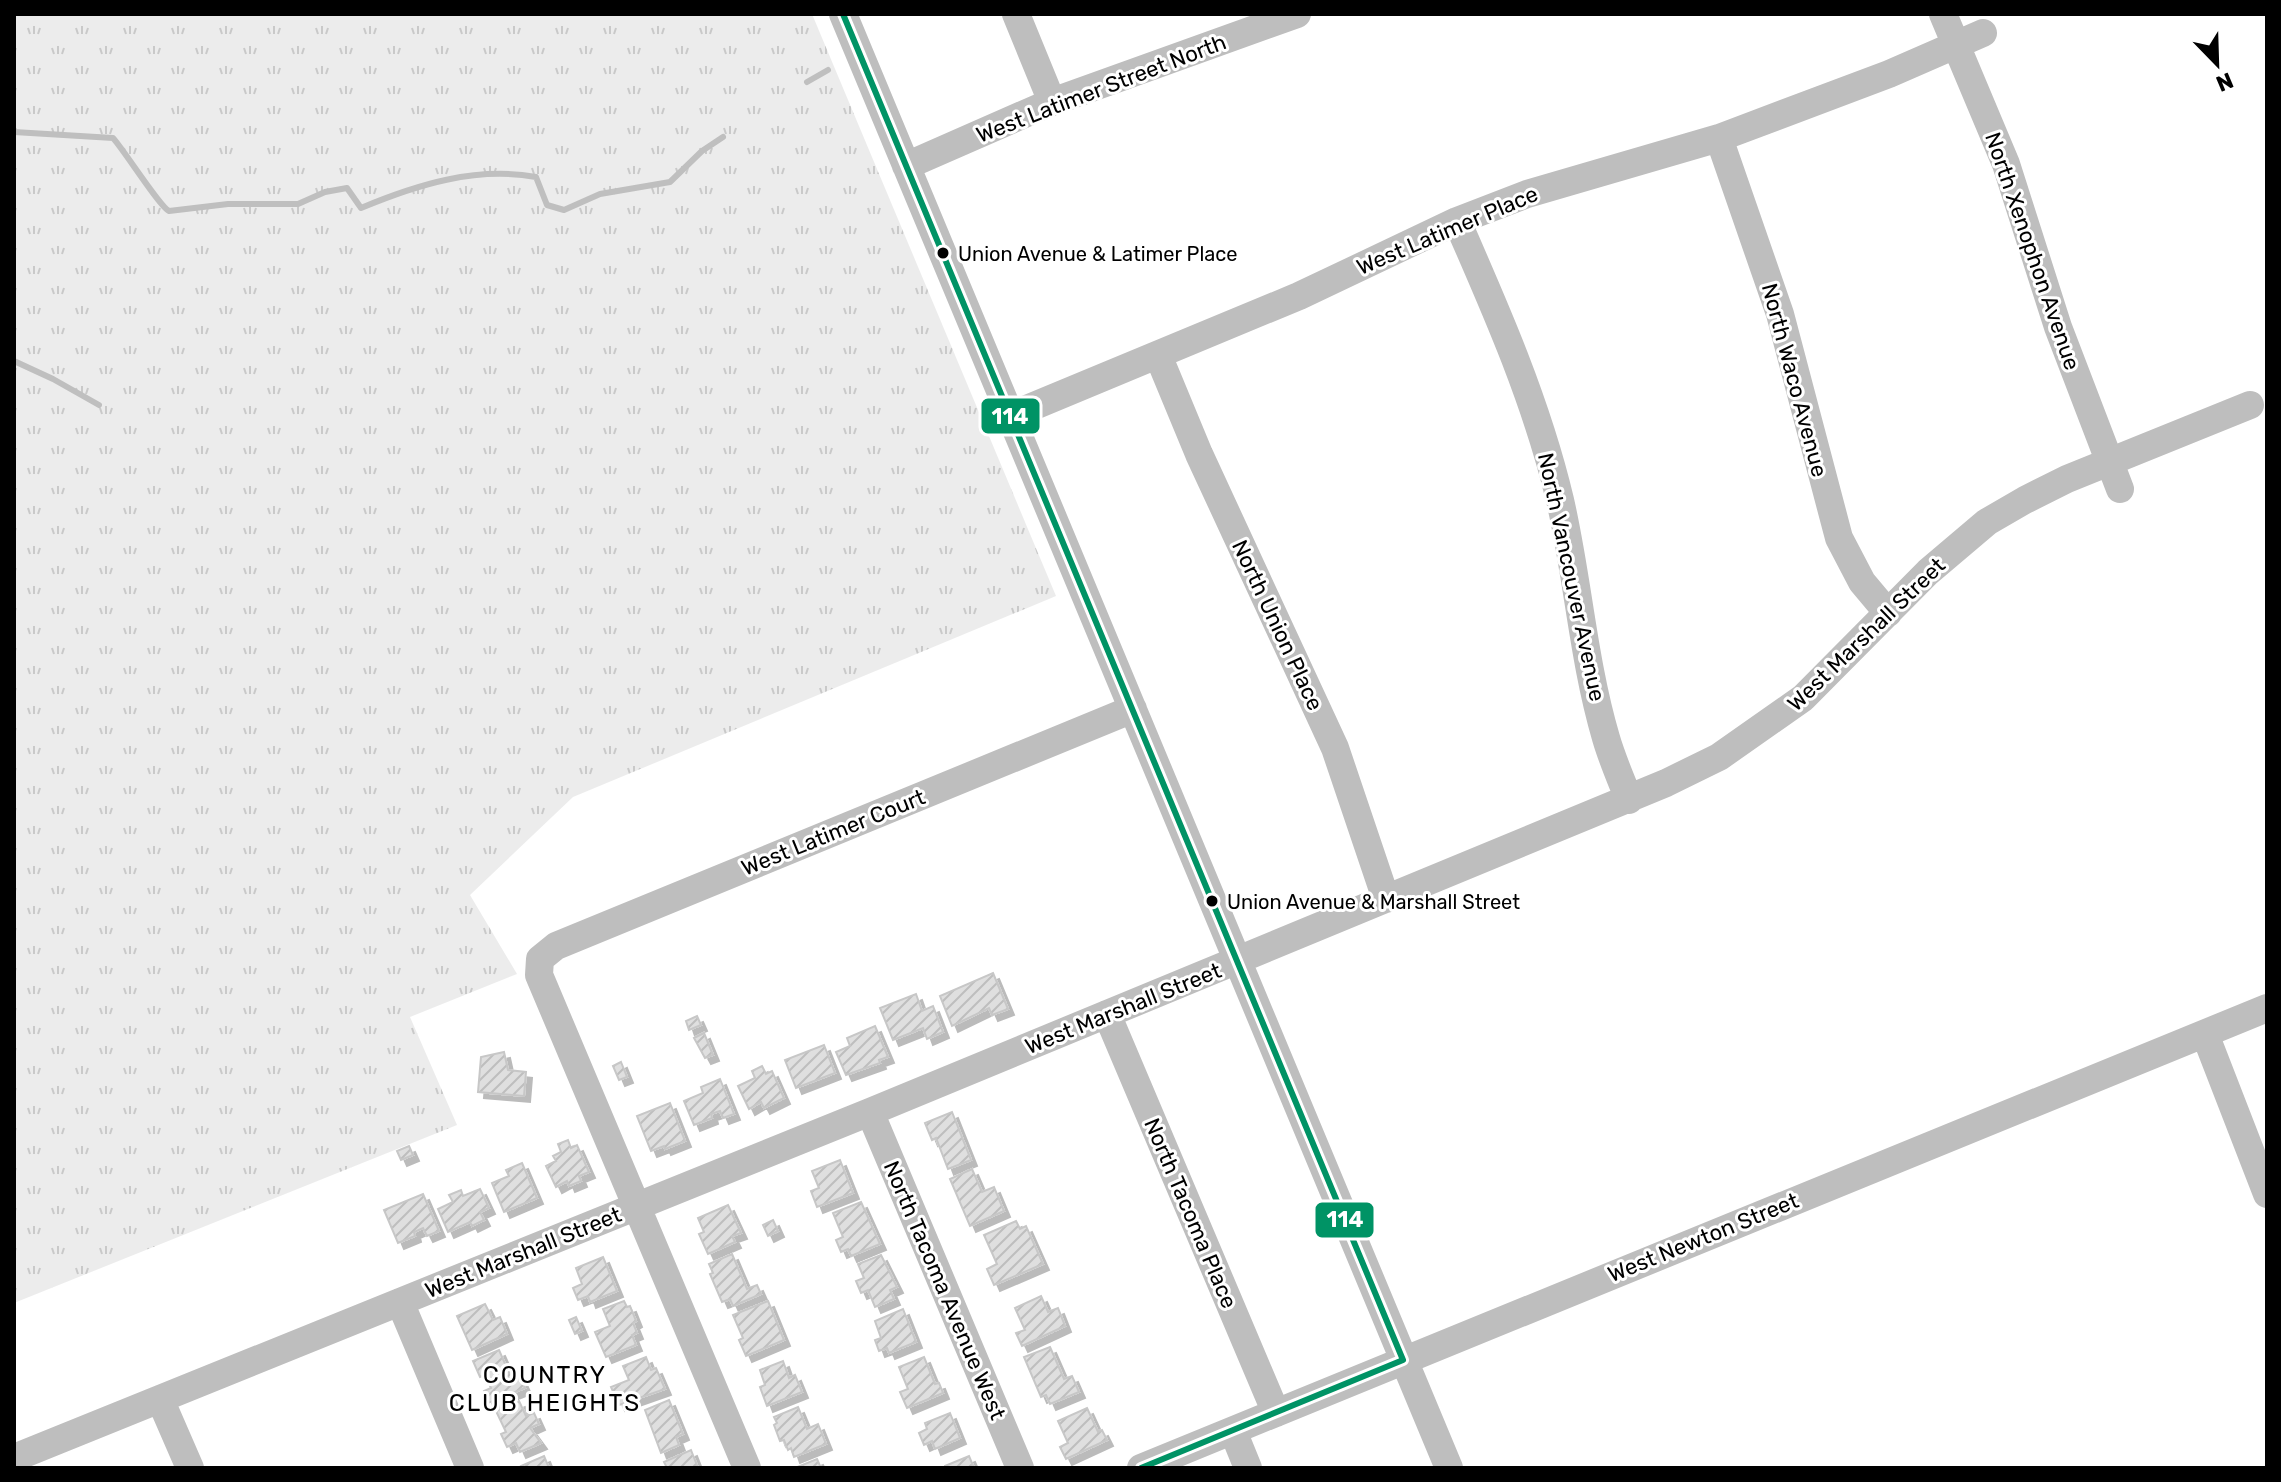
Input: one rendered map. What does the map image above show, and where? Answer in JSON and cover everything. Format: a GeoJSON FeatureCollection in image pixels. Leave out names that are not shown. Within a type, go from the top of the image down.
{"type":"FeatureCollection","features":[{"type":"Feature","properties":{"kind":"street"},"geometry":{"type":"LineString","coordinates":[[843,14],[1449,1468]]}},
{"type":"Feature","properties":{"kind":"street"},"geometry":{"type":"LineString","coordinates":[[1016,14],[1052,102]]}},
{"type":"Feature","properties":{"kind":"street","name":"West Latimer Street North"},"geometry":{"type":"LineString","coordinates":[[906,166],[1052,102],[1297,14]]}},
{"type":"Feature","properties":{"kind":"street","name":"North Xenophon Avenue"},"geometry":{"type":"LineString","coordinates":[[1943,14],[2006,164],[2058,327],[2120,489]]}},
{"type":"Feature","properties":{"kind":"street","name":"West Latimer Place"},"geometry":{"type":"LineString","coordinates":[[1010,416],[1299,296],[1457,221],[1568,181],[1719,138],[1806,107],[1983,33]]}},
{"type":"Feature","properties":{"kind":"street","name":"North Waco Avenue"},"geometry":{"type":"LineString","coordinates":[[1719,138],[1780,314],[1839,538],[1862,582],[1888,613]]}},
{"type":"Feature","properties":{"kind":"street","name":"North Vancouver Avenue"},"geometry":{"type":"LineString","coordinates":[[1457,221],[1505,330],[1532,402],[1573,560],[1583,628],[1606,738],[1629,800]]}},
{"type":"Feature","properties":{"kind":"street","name":"North Union Place"},"geometry":{"type":"LineString","coordinates":[[1158,355],[1199,454],[1335,748],[1386,899]]}},
{"type":"Feature","properties":{"kind":"street","name":"West Marshall Street"},"geometry":{"type":"LineString","coordinates":[[14,1458],[870,1112],[1629,800],[1719,757],[1783,714],[1819,684],[1928,572],[1987,522],[2025,500],[2250,405]]}},
{"type":"Feature","properties":{"kind":"street","name":"West Latimer Court"},"geometry":{"type":"LineString","coordinates":[[637,1205],[539,975],[538,963],[548,951],[1133,709]]}},
{"type":"Feature","properties":{"kind":"street","name":"West Newton Street"},"geometry":{"type":"LineString","coordinates":[[1141,1468],[2267,1008]]}},
{"type":"Feature","properties":{"kind":"street","name":"North Tacoma Place"},"geometry":{"type":"LineString","coordinates":[[1107,1014],[1276,1413]]}},
{"type":"Feature","properties":{"kind":"street"},"geometry":{"type":"LineString","coordinates":[[2205,1034],[2267,1194]]}},
{"type":"Feature","properties":{"kind":"street","name":"North Tacoma Avenue West"},"geometry":{"type":"LineString","coordinates":[[870,1112],[1020,1468]]}},
{"type":"Feature","properties":{"kind":"street"},"geometry":{"type":"LineString","coordinates":[[637,1205],[747,1468]]}},
{"type":"Feature","properties":{"kind":"street"},"geometry":{"type":"LineString","coordinates":[[400,1302],[470,1468]]}},
{"type":"Feature","properties":{"kind":"street"},"geometry":{"type":"LineString","coordinates":[[160,1399],[190,1468]]}},
{"type":"Feature","properties":{"kind":"street"},"geometry":{"type":"LineString","coordinates":[[1233,1431],[1248,1468]]}},
{"type":"Feature","properties":{"kind":"green space"},"geometry":{"type":"Polygon","coordinates":[[[14,14],[812,14],[1056,596],[573,797],[470,895],[517,974],[410,1017],[457,1125],[14,1303],[14,14]]]}},
{"type":"Feature","properties":{"kind":"building"},"geometry":{"type":"Polygon","coordinates":[[[993,973],[1008,1009],[992,1015],[989,1008],[952,1026],[940,996],[993,973]]]}},
{"type":"Feature","properties":{"kind":"building"},"geometry":{"type":"Polygon","coordinates":[[[916,994],[922,1011],[933,1006],[943,1032],[927,1039],[923,1028],[893,1040],[880,1008],[916,994]]]}},
{"type":"Feature","properties":{"kind":"building"},"geometry":{"type":"Polygon","coordinates":[[[697,1016],[701,1025],[689,1030],[686,1021],[697,1016]]]}},
{"type":"Feature","properties":{"kind":"building"},"geometry":{"type":"Polygon","coordinates":[[[875,1026],[888,1057],[846,1075],[836,1052],[850,1046],[847,1038],[875,1026]]]}},
{"type":"Feature","properties":{"kind":"building"},"geometry":{"type":"Polygon","coordinates":[[[704,1033],[713,1055],[705,1058],[694,1038],[704,1033]]]}},
{"type":"Feature","properties":{"kind":"building"},"geometry":{"type":"Polygon","coordinates":[[[824,1045],[835,1073],[796,1088],[785,1060],[824,1045]]]}},
{"type":"Feature","properties":{"kind":"building"},"geometry":{"type":"Polygon","coordinates":[[[504,1052],[508,1070],[526,1072],[524,1096],[478,1092],[481,1057],[504,1052]]]}},
{"type":"Feature","properties":{"kind":"building"},"geometry":{"type":"Polygon","coordinates":[[[621,1062],[627,1077],[619,1080],[613,1066],[621,1062]]]}},
{"type":"Feature","properties":{"kind":"building"},"geometry":{"type":"Polygon","coordinates":[[[762,1066],[766,1074],[772,1071],[784,1098],[764,1108],[761,1102],[749,1109],[738,1086],[755,1078],[752,1071],[762,1066]]]}},
{"type":"Feature","properties":{"kind":"building"},"geometry":{"type":"Polygon","coordinates":[[[720,1079],[734,1114],[723,1118],[720,1111],[694,1125],[684,1101],[703,1093],[701,1087],[720,1079]]]}},
{"type":"Feature","properties":{"kind":"building"},"geometry":{"type":"Polygon","coordinates":[[[670,1103],[685,1141],[651,1151],[637,1116],[670,1103]]]}},
{"type":"Feature","properties":{"kind":"building"},"geometry":{"type":"Polygon","coordinates":[[[952,1112],[971,1160],[948,1169],[936,1138],[932,1140],[925,1123],[952,1112]]]}},
{"type":"Feature","properties":{"kind":"building"},"geometry":{"type":"Polygon","coordinates":[[[568,1140],[571,1148],[577,1145],[589,1172],[579,1176],[581,1181],[569,1186],[567,1181],[556,1187],[546,1166],[556,1161],[553,1156],[561,1152],[558,1144],[568,1140]]]}},
{"type":"Feature","properties":{"kind":"building"},"geometry":{"type":"Polygon","coordinates":[[[409,1146],[413,1155],[401,1160],[397,1151],[409,1146]]]}},
{"type":"Feature","properties":{"kind":"building"},"geometry":{"type":"Polygon","coordinates":[[[840,1160],[853,1193],[817,1207],[811,1191],[819,1188],[812,1171],[840,1160]]]}},
{"type":"Feature","properties":{"kind":"building"},"geometry":{"type":"Polygon","coordinates":[[[522,1163],[537,1198],[504,1212],[492,1183],[509,1176],[506,1170],[522,1163]]]}},
{"type":"Feature","properties":{"kind":"building"},"geometry":{"type":"Polygon","coordinates":[[[972,1169],[982,1192],[994,1187],[1004,1211],[970,1226],[950,1179],[972,1169]]]}},
{"type":"Feature","properties":{"kind":"building"},"geometry":{"type":"Polygon","coordinates":[[[480,1189],[489,1208],[480,1212],[484,1220],[472,1226],[470,1222],[448,1232],[438,1209],[453,1202],[449,1195],[461,1190],[463,1196],[480,1189]]]}},
{"type":"Feature","properties":{"kind":"building"},"geometry":{"type":"Polygon","coordinates":[[[423,1194],[439,1231],[427,1236],[423,1228],[414,1232],[415,1236],[398,1243],[384,1210],[423,1194]]]}},
{"type":"Feature","properties":{"kind":"building"},"geometry":{"type":"Polygon","coordinates":[[[861,1202],[880,1244],[851,1256],[848,1249],[841,1252],[836,1240],[843,1237],[833,1213],[861,1202]]]}},
{"type":"Feature","properties":{"kind":"building"},"geometry":{"type":"Polygon","coordinates":[[[728,1205],[741,1233],[732,1236],[735,1242],[708,1254],[699,1234],[704,1232],[698,1218],[728,1205]]]}},
{"type":"Feature","properties":{"kind":"building"},"geometry":{"type":"Polygon","coordinates":[[[773,1220],[778,1231],[768,1236],[763,1225],[773,1220]]]}},
{"type":"Feature","properties":{"kind":"building"},"geometry":{"type":"Polygon","coordinates":[[[1016,1221],[1020,1229],[1026,1226],[1043,1264],[994,1285],[987,1269],[997,1264],[984,1235],[1016,1221]]]}},
{"type":"Feature","properties":{"kind":"building"},"geometry":{"type":"Polygon","coordinates":[[[732,1254],[747,1289],[757,1285],[761,1294],[733,1306],[730,1299],[722,1302],[709,1264],[732,1254]]]}},
{"type":"Feature","properties":{"kind":"building"},"geometry":{"type":"Polygon","coordinates":[[[881,1255],[897,1287],[890,1290],[894,1299],[875,1307],[868,1290],[861,1293],[856,1281],[864,1278],[858,1264],[881,1255]]]}},
{"type":"Feature","properties":{"kind":"building"},"geometry":{"type":"Polygon","coordinates":[[[603,1257],[617,1291],[590,1302],[588,1296],[578,1300],[573,1288],[582,1284],[576,1268],[603,1257]]]}},
{"type":"Feature","properties":{"kind":"building"},"geometry":{"type":"Polygon","coordinates":[[[1041,1296],[1048,1312],[1058,1308],[1065,1326],[1022,1346],[1016,1333],[1025,1330],[1015,1308],[1041,1296]]]}},
{"type":"Feature","properties":{"kind":"building"},"geometry":{"type":"Polygon","coordinates":[[[624,1301],[627,1307],[630,1306],[636,1321],[633,1323],[637,1333],[632,1335],[636,1345],[606,1357],[595,1332],[610,1326],[603,1309],[624,1301]]]}},
{"type":"Feature","properties":{"kind":"building"},"geometry":{"type":"Polygon","coordinates":[[[768,1301],[784,1340],[746,1356],[739,1340],[743,1338],[733,1315],[768,1301]]]}},
{"type":"Feature","properties":{"kind":"building"},"geometry":{"type":"Polygon","coordinates":[[[485,1304],[493,1320],[500,1317],[507,1334],[472,1350],[457,1316],[485,1304]]]}},
{"type":"Feature","properties":{"kind":"building"},"geometry":{"type":"Polygon","coordinates":[[[903,1309],[916,1342],[889,1353],[887,1348],[879,1351],[875,1340],[881,1338],[875,1321],[903,1309]]]}},
{"type":"Feature","properties":{"kind":"building"},"geometry":{"type":"Polygon","coordinates":[[[576,1317],[582,1331],[575,1334],[569,1320],[576,1317]]]}},
{"type":"Feature","properties":{"kind":"building"},"geometry":{"type":"Polygon","coordinates":[[[1050,1347],[1064,1379],[1072,1376],[1079,1392],[1050,1404],[1046,1395],[1041,1397],[1024,1357],[1050,1347]]]}},
{"type":"Feature","properties":{"kind":"building"},"geometry":{"type":"Polygon","coordinates":[[[499,1350],[509,1373],[517,1370],[525,1388],[488,1403],[484,1391],[491,1388],[485,1375],[480,1377],[473,1361],[499,1350]]]}},
{"type":"Feature","properties":{"kind":"building"},"geometry":{"type":"Polygon","coordinates":[[[646,1357],[651,1370],[656,1368],[665,1389],[619,1405],[611,1387],[629,1380],[623,1366],[646,1357]]]}},
{"type":"Feature","properties":{"kind":"building"},"geometry":{"type":"Polygon","coordinates":[[[924,1357],[935,1384],[939,1383],[943,1393],[907,1408],[900,1392],[908,1389],[899,1367],[924,1357]]]}},
{"type":"Feature","properties":{"kind":"building"},"geometry":{"type":"Polygon","coordinates":[[[783,1361],[789,1378],[795,1375],[802,1392],[767,1406],[760,1387],[765,1385],[760,1370],[783,1361]]]}},
{"type":"Feature","properties":{"kind":"building"},"geometry":{"type":"Polygon","coordinates":[[[669,1400],[683,1434],[676,1437],[679,1445],[661,1453],[645,1410],[669,1400]]]}},
{"type":"Feature","properties":{"kind":"building"},"geometry":{"type":"Polygon","coordinates":[[[519,1401],[526,1416],[534,1413],[539,1424],[530,1428],[541,1443],[520,1452],[516,1443],[507,1447],[501,1434],[506,1432],[496,1411],[519,1401]]]}},
{"type":"Feature","properties":{"kind":"building"},"geometry":{"type":"Polygon","coordinates":[[[798,1407],[807,1429],[818,1424],[826,1444],[794,1457],[784,1440],[780,1441],[774,1417],[798,1407]]]}},
{"type":"Feature","properties":{"kind":"building"},"geometry":{"type":"Polygon","coordinates":[[[1087,1408],[1098,1432],[1102,1430],[1107,1440],[1066,1459],[1060,1447],[1068,1443],[1058,1421],[1087,1408]]]}},
{"type":"Feature","properties":{"kind":"building"},"geometry":{"type":"Polygon","coordinates":[[[950,1413],[960,1438],[935,1449],[932,1441],[924,1445],[919,1433],[927,1429],[925,1423],[950,1413]]]}},
{"type":"Feature","properties":{"kind":"building"},"geometry":{"type":"Polygon","coordinates":[[[691,1450],[698,1468],[667,1468],[664,1462],[691,1450]]]}},
{"type":"Feature","properties":{"kind":"building"},"geometry":{"type":"Polygon","coordinates":[[[544,1456],[549,1468],[521,1466],[544,1456]]]}},
{"type":"Feature","properties":{"kind":"building"},"geometry":{"type":"Polygon","coordinates":[[[969,1456],[974,1468],[945,1468],[945,1466],[969,1456]]]}},
{"type":"Feature","properties":{"kind":"building"},"geometry":{"type":"Polygon","coordinates":[[[817,1459],[821,1468],[795,1468],[817,1459]]]}},
{"type":"Feature","properties":{"kind":"waterway"},"geometry":{"type":"LineString","coordinates":[[807,82],[828,70]]}},
{"type":"Feature","properties":{"kind":"waterway"},"geometry":{"type":"LineString","coordinates":[[14,132],[113,138],[169,211],[228,204],[298,204],[325,192],[347,188],[361,208],[425,185],[491,174],[536,177],[547,205],[564,210],[600,194],[670,182],[702,151],[723,137]]}},
{"type":"Feature","properties":{"kind":"waterway"},"geometry":{"type":"LineString","coordinates":[[14,361],[99,405]]}},
{"type":"Feature","properties":{"kind":"transit line","name":"114"},"geometry":{"type":"LineString","coordinates":[[843,14],[1403,1360],[1141,1468]]}},
{"type":"Feature","properties":{"kind":"place","name":"Union Avenue & Latimer Place"},"geometry":{"type":"Point","coordinates":[943,253]}},
{"type":"Feature","properties":{"kind":"place","name":"Union Avenue & Marshall Street"},"geometry":{"type":"Point","coordinates":[1212,901]}},
{"type":"Feature","properties":{"kind":"district","name":"COUNTRY CLUB HEIGHTS"},"geometry":{"type":"Point","coordinates":[545,1389]}}]}
